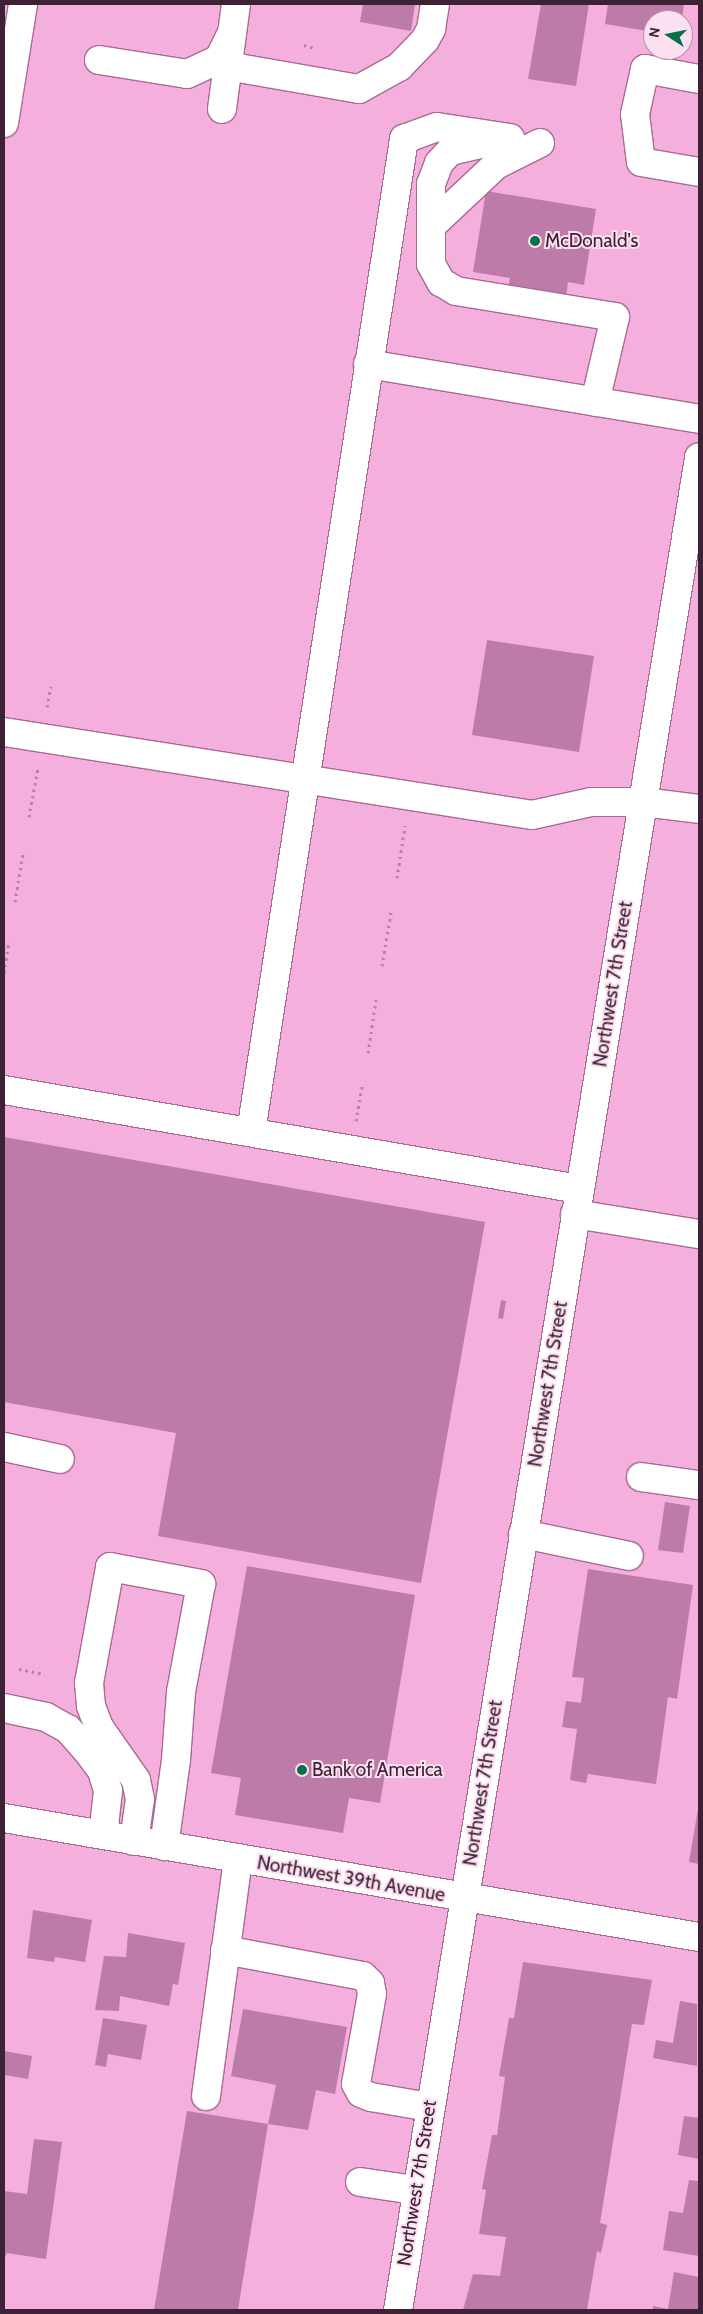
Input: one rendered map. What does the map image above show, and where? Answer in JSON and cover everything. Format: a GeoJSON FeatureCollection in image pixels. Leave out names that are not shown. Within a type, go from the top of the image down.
{"type":"FeatureCollection","features":[{"type":"Feature","properties":{"kind":"main road"},"geometry":{"type":"LineString","coordinates":[[4,123],[23,4]]}},
{"type":"Feature","properties":{"kind":"main road"},"geometry":{"type":"LineString","coordinates":[[222,109],[236,4]]}},
{"type":"Feature","properties":{"kind":"main road"},"geometry":{"type":"LineString","coordinates":[[227,66],[298,77],[348,89],[370,85],[399,67],[425,40],[435,4]]}},
{"type":"Feature","properties":{"kind":"main road"},"geometry":{"type":"LineString","coordinates":[[99,60],[187,74],[219,59],[232,32]]}},
{"type":"Feature","properties":{"kind":"main road"},"geometry":{"type":"LineString","coordinates":[[699,79],[645,69],[635,114],[641,162],[699,172]]}},
{"type":"Feature","properties":{"kind":"main road"},"geometry":{"type":"LineString","coordinates":[[251,1132],[404,139],[437,127],[510,138],[450,151],[439,163],[431,184],[431,264],[441,282],[456,291],[615,317],[595,402]]}},
{"type":"Feature","properties":{"kind":"main road"},"geometry":{"type":"LineString","coordinates":[[431,226],[496,165],[540,143]]}},
{"type":"Feature","properties":{"kind":"main road"},"geometry":{"type":"LineString","coordinates":[[368,364],[699,419]]}},
{"type":"Feature","properties":{"kind":"main road","name":"Northwest 7th Street"},"geometry":{"type":"LineString","coordinates":[[398,2310],[415,2190],[699,457]]}},
{"type":"Feature","properties":{"kind":"main road"},"geometry":{"type":"LineString","coordinates":[[4,732],[305,781],[532,815],[591,802],[643,802],[699,809]]}},
{"type":"Feature","properties":{"kind":"main road"},"geometry":{"type":"LineString","coordinates":[[4,1090],[251,1132],[577,1202],[699,1234]]}},
{"type":"Feature","properties":{"kind":"main road"},"geometry":{"type":"LineString","coordinates":[[4,1447],[60,1459]]}},
{"type":"Feature","properties":{"kind":"main road"},"geometry":{"type":"LineString","coordinates":[[641,1477],[699,1485]]}},
{"type":"Feature","properties":{"kind":"main road"},"geometry":{"type":"LineString","coordinates":[[523,1534],[629,1556]]}},
{"type":"Feature","properties":{"kind":"main road"},"geometry":{"type":"LineString","coordinates":[[134,1841],[140,1799],[136,1780],[99,1727],[92,1706],[89,1683],[110,1567],[200,1584],[181,1692],[176,1760],[164,1846]]}},
{"type":"Feature","properties":{"kind":"main road"},"geometry":{"type":"LineString","coordinates":[[4,1708],[46,1717],[68,1730],[102,1771],[108,1791],[103,1835]]}},
{"type":"Feature","properties":{"kind":"main road","name":"Northwest 39th Avenue"},"geometry":{"type":"LineString","coordinates":[[4,1818],[464,1898],[521,1904],[699,1937]]}},
{"type":"Feature","properties":{"kind":"main road"},"geometry":{"type":"LineString","coordinates":[[206,2096],[238,1859]]}},
{"type":"Feature","properties":{"kind":"main road"},"geometry":{"type":"LineString","coordinates":[[225,1950],[363,1976],[370,1983],[372,1994],[356,2084],[361,2093],[371,2097],[429,2107]]}},
{"type":"Feature","properties":{"kind":"main road"},"geometry":{"type":"LineString","coordinates":[[360,2182],[415,2190]]}},
{"type":"Feature","properties":{"kind":"path"},"geometry":{"type":"LineString","coordinates":[[46,715],[51,686]]}},
{"type":"Feature","properties":{"kind":"path"},"geometry":{"type":"LineString","coordinates":[[29,817],[38,765]]}},
{"type":"Feature","properties":{"kind":"path"},"geometry":{"type":"LineString","coordinates":[[397,878],[406,825]]}},
{"type":"Feature","properties":{"kind":"path"},"geometry":{"type":"LineString","coordinates":[[15,902],[24,853]]}},
{"type":"Feature","properties":{"kind":"path"},"geometry":{"type":"LineString","coordinates":[[382,966],[391,912]]}},
{"type":"Feature","properties":{"kind":"path"},"geometry":{"type":"LineString","coordinates":[[4,973],[9,940]]}},
{"type":"Feature","properties":{"kind":"path"},"geometry":{"type":"LineString","coordinates":[[368,1053],[376,1000]]}},
{"type":"Feature","properties":{"kind":"path"},"geometry":{"type":"LineString","coordinates":[[358,1115],[362,1087]]}},
{"type":"Feature","properties":{"kind":"path"},"geometry":{"type":"LineString","coordinates":[[19,1668],[45,1674]]}},
{"type":"Feature","properties":{"kind":"building"},"geometry":{"type":"Polygon","coordinates":[[[363,4],[415,4],[411,31],[360,22],[363,4]]]}},
{"type":"Feature","properties":{"kind":"building"},"geometry":{"type":"Polygon","coordinates":[[[541,4],[589,4],[576,86],[528,79],[541,4]]]}},
{"type":"Feature","properties":{"kind":"building"},"geometry":{"type":"Polygon","coordinates":[[[608,4],[684,4],[683,10],[643,10],[643,30],[605,24],[608,4]]]}},
{"type":"Feature","properties":{"kind":"building","name":"McDonald's"},"geometry":{"type":"Polygon","coordinates":[[[486,191],[596,209],[584,285],[568,282],[566,298],[508,288],[510,278],[473,272],[486,191]]]}},
{"type":"Feature","properties":{"kind":"building"},"geometry":{"type":"Polygon","coordinates":[[[487,640],[594,656],[579,752],[472,735],[487,640]]]}},
{"type":"Feature","properties":{"kind":"building"},"geometry":{"type":"Polygon","coordinates":[[[4,1137],[485,1222],[421,1583],[158,1536],[176,1433],[4,1402],[4,1137]]]}},
{"type":"Feature","properties":{"kind":"building"},"geometry":{"type":"Polygon","coordinates":[[[501,1300],[506,1301],[503,1319],[498,1318],[501,1300]]]}},
{"type":"Feature","properties":{"kind":"building"},"geometry":{"type":"Polygon","coordinates":[[[665,1502],[690,1506],[683,1553],[658,1550],[665,1502]]]}},
{"type":"Feature","properties":{"kind":"building"},"geometry":{"type":"Polygon","coordinates":[[[247,1566],[415,1595],[380,1803],[349,1798],[343,1833],[235,1815],[241,1778],[211,1773],[247,1566]]]}},
{"type":"Feature","properties":{"kind":"building"},"geometry":{"type":"Polygon","coordinates":[[[588,1569],[693,1585],[677,1699],[668,1697],[656,1784],[588,1774],[586,1783],[570,1780],[577,1729],[562,1727],[566,1701],[581,1703],[584,1678],[572,1677],[588,1569]]]}},
{"type":"Feature","properties":{"kind":"building"},"geometry":{"type":"Polygon","coordinates":[[[699,1809],[699,1864],[689,1862],[699,1809]]]}},
{"type":"Feature","properties":{"kind":"building"},"geometry":{"type":"Polygon","coordinates":[[[33,1910],[92,1920],[85,1962],[55,1957],[54,1962],[27,1958],[33,1910]]]}},
{"type":"Feature","properties":{"kind":"building"},"geometry":{"type":"Polygon","coordinates":[[[128,1933],[185,1943],[178,1985],[173,1984],[169,2006],[120,1996],[119,2011],[95,2010],[104,1956],[126,1957],[128,1933]]]}},
{"type":"Feature","properties":{"kind":"building"},"geometry":{"type":"Polygon","coordinates":[[[523,1962],[652,1980],[644,2025],[632,2024],[600,2223],[607,2225],[601,2253],[597,2251],[587,2310],[463,2310],[473,2274],[500,2276],[506,2237],[479,2234],[486,2190],[482,2189],[492,2135],[497,2135],[505,2077],[499,2076],[509,2018],[514,2018],[523,1962]]]}},
{"type":"Feature","properties":{"kind":"building"},"geometry":{"type":"Polygon","coordinates":[[[680,2001],[697,2004],[697,2066],[653,2058],[656,2040],[673,2043],[680,2001]]]}},
{"type":"Feature","properties":{"kind":"building"},"geometry":{"type":"Polygon","coordinates":[[[243,2009],[347,2027],[335,2094],[316,2090],[308,2130],[268,2124],[276,2085],[231,2076],[243,2009]]]}},
{"type":"Feature","properties":{"kind":"building"},"geometry":{"type":"Polygon","coordinates":[[[103,2018],[147,2025],[141,2060],[108,2054],[106,2067],[95,2065],[103,2018]]]}},
{"type":"Feature","properties":{"kind":"building"},"geometry":{"type":"Polygon","coordinates":[[[4,2051],[32,2056],[28,2079],[4,2075],[4,2051]]]}},
{"type":"Feature","properties":{"kind":"building"},"geometry":{"type":"Polygon","coordinates":[[[187,2111],[268,2124],[238,2310],[154,2310],[187,2111]]]}},
{"type":"Feature","properties":{"kind":"building"},"geometry":{"type":"Polygon","coordinates":[[[684,2116],[699,2118],[699,2159],[678,2155],[684,2116]]]}},
{"type":"Feature","properties":{"kind":"building"},"geometry":{"type":"Polygon","coordinates":[[[34,2139],[62,2142],[46,2259],[7,2253],[4,2259],[4,2191],[27,2194],[34,2139]]]}},
{"type":"Feature","properties":{"kind":"building"},"geometry":{"type":"Polygon","coordinates":[[[689,2180],[699,2181],[699,2256],[663,2250],[669,2211],[683,2213],[689,2180]]]}},
{"type":"Feature","properties":{"kind":"building"},"geometry":{"type":"Polygon","coordinates":[[[674,2272],[699,2277],[699,2310],[653,2310],[653,2306],[668,2309],[674,2272]]]}},
{"type":"Feature","properties":{"kind":"place","name":"McDonald's"},"geometry":{"type":"Point","coordinates":[535,241]}},
{"type":"Feature","properties":{"kind":"place","name":"Bank of America"},"geometry":{"type":"Point","coordinates":[302,1770]}}]}
